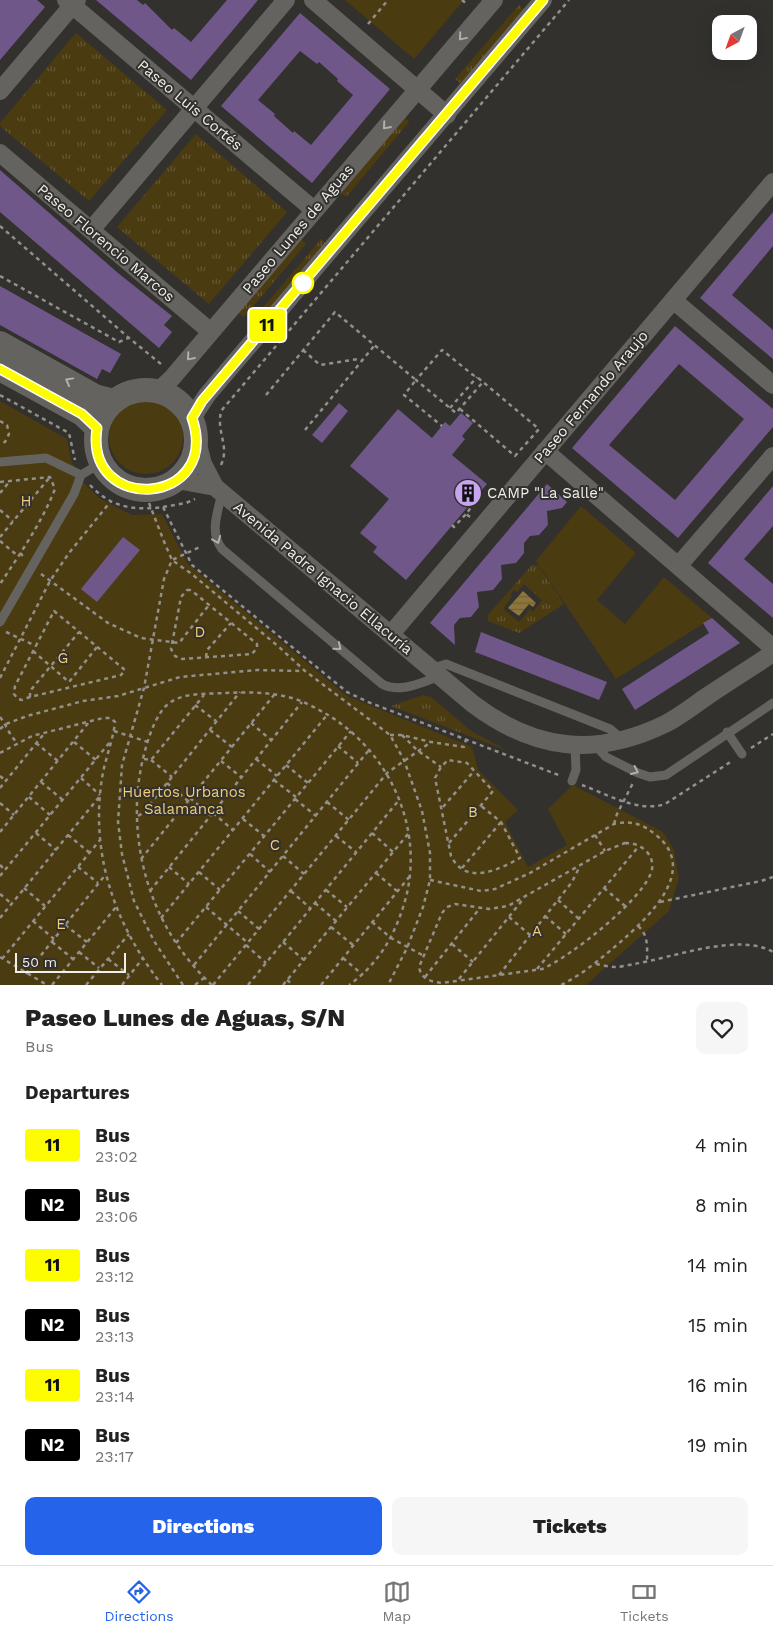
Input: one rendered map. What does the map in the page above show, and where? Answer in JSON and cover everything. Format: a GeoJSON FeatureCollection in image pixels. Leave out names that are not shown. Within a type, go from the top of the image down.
{"type":"FeatureCollection","features":[{"type":"Feature","properties":{"kind":"main road"},"geometry":{"type":"LineString","coordinates":[[0,343],[95,396],[114,401]]}},
{"type":"Feature","properties":{"kind":"main road"},"geometry":{"type":"LineString","coordinates":[[0,369],[82,414],[97,428]]}},
{"type":"Feature","properties":{"kind":"main road"},"geometry":{"type":"LineString","coordinates":[[142,389],[158,391],[172,396],[192,418],[197,441],[194,456],[188,469],[177,480],[160,489],[141,490],[122,484],[107,472],[101,463],[96,446],[97,428],[100,418],[114,401],[127,393],[142,389]]}},
{"type":"Feature","properties":{"kind":"street"},"geometry":{"type":"LineString","coordinates":[[90,230],[286,0]]}},
{"type":"Feature","properties":{"kind":"street"},"geometry":{"type":"LineString","coordinates":[[313,0],[447,115]]}},
{"type":"Feature","properties":{"kind":"street","name":"Paseo Lunes de Aguas"},"geometry":{"type":"LineString","coordinates":[[158,391],[172,378],[494,0]]}},
{"type":"Feature","properties":{"kind":"street"},"geometry":{"type":"LineString","coordinates":[[192,418],[207,395],[543,0]]}},
{"type":"Feature","properties":{"kind":"street"},"geometry":{"type":"LineString","coordinates":[[0,91],[72,2]]}},
{"type":"Feature","properties":{"kind":"street","name":"Paseo Luis Cortés"},"geometry":{"type":"LineString","coordinates":[[72,2],[194,109],[314,210]]}},
{"type":"Feature","properties":{"kind":"street","name":"Paseo Florencio Marcos"},"geometry":{"type":"LineString","coordinates":[[0,153],[211,332]]}},
{"type":"Feature","properties":{"kind":"street","name":"Paseo Fernando Araujo"},"geometry":{"type":"LineString","coordinates":[[391,634],[773,182]]}},
{"type":"Feature","properties":{"kind":"street"},"geometry":{"type":"LineString","coordinates":[[673,300],[773,386]]}},
{"type":"Feature","properties":{"kind":"street","name":"Avenida Padre Ignacio Ellacuría"},"geometry":{"type":"LineString","coordinates":[[197,441],[203,464],[218,490],[473,704],[503,724],[540,739],[575,745],[596,745],[623,740],[667,723],[773,653]]}},
{"type":"Feature","properties":{"kind":"street"},"geometry":{"type":"LineString","coordinates":[[545,451],[773,648]]}},
{"type":"Feature","properties":{"kind":"street"},"geometry":{"type":"LineString","coordinates":[[679,566],[773,456]]}},
{"type":"Feature","properties":{"kind":"street","name":"Avenida Padre Ignacio Ellacuría"},"geometry":{"type":"LineString","coordinates":[[177,480],[218,490]]}},
{"type":"Feature","properties":{"kind":"lane"},"geometry":{"type":"LineString","coordinates":[[0,462],[46,458],[81,475]]}},
{"type":"Feature","properties":{"kind":"lane"},"geometry":{"type":"LineString","coordinates":[[0,622],[74,494],[81,475],[101,463]]}},
{"type":"Feature","properties":{"kind":"lane"},"geometry":{"type":"LineString","coordinates":[[218,490],[214,533],[218,545],[382,684],[396,689],[403,688],[436,672],[446,664],[610,729],[623,740]]}},
{"type":"Feature","properties":{"kind":"lane"},"geometry":{"type":"LineString","coordinates":[[596,745],[606,757],[638,773],[650,777],[658,777],[666,775],[773,703]]}},
{"type":"Feature","properties":{"kind":"lane"},"geometry":{"type":"LineString","coordinates":[[728,732],[742,754]]}},
{"type":"Feature","properties":{"kind":"lane"},"geometry":{"type":"LineString","coordinates":[[572,781],[576,770],[575,745]]}},
{"type":"Feature","properties":{"kind":"path"},"geometry":{"type":"LineString","coordinates":[[368,24],[388,0]]}},
{"type":"Feature","properties":{"kind":"path"},"geometry":{"type":"LineString","coordinates":[[462,0],[468,5]]}},
{"type":"Feature","properties":{"kind":"path"},"geometry":{"type":"LineString","coordinates":[[220,468],[225,447],[220,424],[221,412],[569,0]]}},
{"type":"Feature","properties":{"kind":"path"},"geometry":{"type":"LineString","coordinates":[[0,226],[161,364]]}},
{"type":"Feature","properties":{"kind":"path"},"geometry":{"type":"LineString","coordinates":[[0,276],[118,342],[129,338]]}},
{"type":"Feature","properties":{"kind":"path"},"geometry":{"type":"LineString","coordinates":[[266,396],[335,312],[456,414],[483,382]]}},
{"type":"Feature","properties":{"kind":"path"},"geometry":{"type":"LineString","coordinates":[[305,430],[374,346]]}},
{"type":"Feature","properties":{"kind":"path"},"geometry":{"type":"LineString","coordinates":[[304,350],[320,365],[358,359],[362,361]]}},
{"type":"Feature","properties":{"kind":"path"},"geometry":{"type":"LineString","coordinates":[[442,426],[404,395],[442,350],[539,429],[516,456],[460,409]]}},
{"type":"Feature","properties":{"kind":"path"},"geometry":{"type":"LineString","coordinates":[[450,408],[477,377]]}},
{"type":"Feature","properties":{"kind":"path"},"geometry":{"type":"LineString","coordinates":[[0,395],[69,433],[76,464]]}},
{"type":"Feature","properties":{"kind":"path"},"geometry":{"type":"LineString","coordinates":[[0,421],[7,425],[9,434],[5,442],[0,444]]}},
{"type":"Feature","properties":{"kind":"path"},"geometry":{"type":"LineString","coordinates":[[0,482],[50,477]]}},
{"type":"Feature","properties":{"kind":"path"},"geometry":{"type":"LineString","coordinates":[[0,537],[50,477]]}},
{"type":"Feature","properties":{"kind":"path"},"geometry":{"type":"LineString","coordinates":[[0,584],[20,555],[51,500],[55,489],[50,477]]}},
{"type":"Feature","properties":{"kind":"path"},"geometry":{"type":"LineString","coordinates":[[0,493],[10,481]]}},
{"type":"Feature","properties":{"kind":"path"},"geometry":{"type":"LineString","coordinates":[[452,525],[454,527],[479,497]]}},
{"type":"Feature","properties":{"kind":"path"},"geometry":{"type":"LineString","coordinates":[[163,507],[186,503],[196,498]]}},
{"type":"Feature","properties":{"kind":"path"},"geometry":{"type":"LineString","coordinates":[[0,678],[50,581],[69,553],[111,501]]}},
{"type":"Feature","properties":{"kind":"path"},"geometry":{"type":"LineString","coordinates":[[150,503],[172,560],[193,575],[305,671],[390,735],[404,760],[422,811],[430,853],[430,880],[423,907],[407,948],[388,985]]}},
{"type":"Feature","properties":{"kind":"path"},"geometry":{"type":"LineString","coordinates":[[0,510],[13,521]]}},
{"type":"Feature","properties":{"kind":"path"},"geometry":{"type":"LineString","coordinates":[[466,514],[472,518]]}},
{"type":"Feature","properties":{"kind":"path"},"geometry":{"type":"LineString","coordinates":[[0,541],[20,555]]}},
{"type":"Feature","properties":{"kind":"path"},"geometry":{"type":"LineString","coordinates":[[182,985],[154,942],[134,901],[122,854],[118,822],[122,765],[144,688],[164,579],[172,560],[202,546]]}},
{"type":"Feature","properties":{"kind":"path"},"geometry":{"type":"LineString","coordinates":[[50,581],[108,623],[142,638],[153,640],[179,643],[209,605]]}},
{"type":"Feature","properties":{"kind":"path"},"geometry":{"type":"LineString","coordinates":[[186,590],[190,590],[231,623],[257,644],[257,648],[252,654],[182,659],[175,656],[171,649],[182,597],[186,590]]}},
{"type":"Feature","properties":{"kind":"path"},"geometry":{"type":"LineString","coordinates":[[54,611],[80,632],[125,670],[121,675],[22,700],[18,699],[14,694],[15,686],[54,611]]}},
{"type":"Feature","properties":{"kind":"path"},"geometry":{"type":"LineString","coordinates":[[206,657],[207,650],[231,623]]}},
{"type":"Feature","properties":{"kind":"path"},"geometry":{"type":"LineString","coordinates":[[0,629],[36,646]]}},
{"type":"Feature","properties":{"kind":"path"},"geometry":{"type":"LineString","coordinates":[[30,697],[30,691],[80,632]]}},
{"type":"Feature","properties":{"kind":"path"},"geometry":{"type":"LineString","coordinates":[[70,682],[97,647]]}},
{"type":"Feature","properties":{"kind":"path"},"geometry":{"type":"LineString","coordinates":[[33,652],[70,682],[71,687]]}},
{"type":"Feature","properties":{"kind":"path"},"geometry":{"type":"LineString","coordinates":[[0,729],[6,724],[27,716],[83,701],[118,696],[180,677],[257,670],[305,671]]}},
{"type":"Feature","properties":{"kind":"path"},"geometry":{"type":"LineString","coordinates":[[137,817],[143,813],[240,692]]}},
{"type":"Feature","properties":{"kind":"path"},"geometry":{"type":"LineString","coordinates":[[349,985],[374,964],[391,938],[401,916],[410,876],[411,851],[399,799],[387,773],[369,750],[351,731],[327,715],[302,702],[290,697],[240,692],[204,694],[173,701],[165,707],[157,720],[148,742],[140,773],[137,817],[141,859],[150,891],[161,918],[176,943],[204,978],[213,985],[387,773],[417,750],[431,742]]}},
{"type":"Feature","properties":{"kind":"path"},"geometry":{"type":"LineString","coordinates":[[151,760],[204,694]]}},
{"type":"Feature","properties":{"kind":"path"},"geometry":{"type":"LineString","coordinates":[[141,859],[274,695]]}},
{"type":"Feature","properties":{"kind":"path"},"geometry":{"type":"LineString","coordinates":[[150,891],[302,702]]}},
{"type":"Feature","properties":{"kind":"path"},"geometry":{"type":"LineString","coordinates":[[195,705],[216,722]]}},
{"type":"Feature","properties":{"kind":"path"},"geometry":{"type":"LineString","coordinates":[[161,918],[327,715]]}},
{"type":"Feature","properties":{"kind":"path"},"geometry":{"type":"LineString","coordinates":[[0,717],[6,724],[13,740],[18,743]]}},
{"type":"Feature","properties":{"kind":"path"},"geometry":{"type":"LineString","coordinates":[[0,753],[32,736],[103,718],[111,718],[115,722],[102,777],[100,795],[100,840],[106,874],[116,907],[128,934],[162,985]]}},
{"type":"Feature","properties":{"kind":"path"},"geometry":{"type":"LineString","coordinates":[[0,832],[90,721]]}},
{"type":"Feature","properties":{"kind":"path"},"geometry":{"type":"LineString","coordinates":[[251,724],[271,740]]}},
{"type":"Feature","properties":{"kind":"path"},"geometry":{"type":"LineString","coordinates":[[210,730],[232,747]]}},
{"type":"Feature","properties":{"kind":"path"},"geometry":{"type":"LineString","coordinates":[[114,731],[148,742]]}},
{"type":"Feature","properties":{"kind":"path"},"geometry":{"type":"LineString","coordinates":[[176,943],[351,731]]}},
{"type":"Feature","properties":{"kind":"path"},"geometry":{"type":"LineString","coordinates":[[0,788],[44,733]]}},
{"type":"Feature","properties":{"kind":"path"},"geometry":{"type":"LineString","coordinates":[[390,735],[402,735],[464,747],[466,739]]}},
{"type":"Feature","properties":{"kind":"path"},"geometry":{"type":"LineString","coordinates":[[402,735],[417,750],[441,767]]}},
{"type":"Feature","properties":{"kind":"path"},"geometry":{"type":"LineString","coordinates":[[0,876],[112,740]]}},
{"type":"Feature","properties":{"kind":"path"},"geometry":{"type":"LineString","coordinates":[[73,742],[96,760]]}},
{"type":"Feature","properties":{"kind":"path"},"geometry":{"type":"LineString","coordinates":[[36,743],[58,761]]}},
{"type":"Feature","properties":{"kind":"path"},"geometry":{"type":"LineString","coordinates":[[338,746],[359,763]]}},
{"type":"Feature","properties":{"kind":"path"},"geometry":{"type":"LineString","coordinates":[[194,965],[369,750]]}},
{"type":"Feature","properties":{"kind":"path"},"geometry":{"type":"LineString","coordinates":[[144,759],[151,760],[172,777]]}},
{"type":"Feature","properties":{"kind":"path"},"geometry":{"type":"LineString","coordinates":[[256,759],[277,776]]}},
{"type":"Feature","properties":{"kind":"path"},"geometry":{"type":"LineString","coordinates":[[449,843],[480,805],[493,791],[467,763],[448,760],[441,767],[435,778],[451,856],[455,863],[469,872],[485,873],[501,869],[520,858],[500,822],[480,805]]}},
{"type":"Feature","properties":{"kind":"path"},"geometry":{"type":"LineString","coordinates":[[221,761],[241,777]]}},
{"type":"Feature","properties":{"kind":"path"},"geometry":{"type":"LineString","coordinates":[[286,765],[308,783]]}},
{"type":"Feature","properties":{"kind":"path"},"geometry":{"type":"LineString","coordinates":[[442,808],[474,771]]}},
{"type":"Feature","properties":{"kind":"path"},"geometry":{"type":"LineString","coordinates":[[0,776],[6,781]]}},
{"type":"Feature","properties":{"kind":"path"},"geometry":{"type":"LineString","coordinates":[[81,778],[100,795]]}},
{"type":"Feature","properties":{"kind":"path"},"geometry":{"type":"LineString","coordinates":[[274,780],[316,816]]}},
{"type":"Feature","properties":{"kind":"path"},"geometry":{"type":"LineString","coordinates":[[614,824],[634,781]]}},
{"type":"Feature","properties":{"kind":"path"},"geometry":{"type":"LineString","coordinates":[[41,782],[63,800]]}},
{"type":"Feature","properties":{"kind":"path"},"geometry":{"type":"LineString","coordinates":[[167,783],[233,830]]}},
{"type":"Feature","properties":{"kind":"path"},"geometry":{"type":"LineString","coordinates":[[0,918],[100,795]]}},
{"type":"Feature","properties":{"kind":"path"},"geometry":{"type":"LineString","coordinates":[[29,797],[50,815]]}},
{"type":"Feature","properties":{"kind":"path"},"geometry":{"type":"LineString","coordinates":[[248,985],[399,799]]}},
{"type":"Feature","properties":{"kind":"path"},"geometry":{"type":"LineString","coordinates":[[327,802],[349,820]]}},
{"type":"Feature","properties":{"kind":"path"},"geometry":{"type":"LineString","coordinates":[[0,803],[14,815]]}},
{"type":"Feature","properties":{"kind":"path"},"geometry":{"type":"LineString","coordinates":[[243,818],[264,836]]}},
{"type":"Feature","properties":{"kind":"path"},"geometry":{"type":"LineString","coordinates":[[430,880],[481,890],[495,889],[530,873],[614,824],[625,821],[639,824],[652,831],[662,840],[671,854],[673,868],[671,879],[660,902],[645,920],[596,964],[576,978],[561,985]]}},
{"type":"Feature","properties":{"kind":"path"},"geometry":{"type":"LineString","coordinates":[[462,868],[500,822]]}},
{"type":"Feature","properties":{"kind":"path"},"geometry":{"type":"LineString","coordinates":[[36,833],[56,850]]}},
{"type":"Feature","properties":{"kind":"path"},"geometry":{"type":"LineString","coordinates":[[372,833],[393,852]]}},
{"type":"Feature","properties":{"kind":"path"},"geometry":{"type":"LineString","coordinates":[[283,985],[408,834]]}},
{"type":"Feature","properties":{"kind":"path"},"geometry":{"type":"LineString","coordinates":[[68,835],[90,853]]}},
{"type":"Feature","properties":{"kind":"path"},"geometry":{"type":"LineString","coordinates":[[336,835],[356,852]]}},
{"type":"Feature","properties":{"kind":"path"},"geometry":{"type":"LineString","coordinates":[[595,835],[605,851]]}},
{"type":"Feature","properties":{"kind":"path"},"geometry":{"type":"LineString","coordinates":[[47,985],[1,958],[100,840]]}},
{"type":"Feature","properties":{"kind":"path"},"geometry":{"type":"LineString","coordinates":[[625,843],[638,846],[649,854],[652,860],[649,878],[625,906],[602,928],[554,964],[536,970],[442,983],[432,982],[424,978],[420,973],[419,967],[442,913],[447,907],[455,904],[488,909],[508,906],[605,851],[625,843]]}},
{"type":"Feature","properties":{"kind":"path"},"geometry":{"type":"LineString","coordinates":[[536,970],[638,846]]}},
{"type":"Feature","properties":{"kind":"path"},"geometry":{"type":"LineString","coordinates":[[250,854],[270,872]]}},
{"type":"Feature","properties":{"kind":"path"},"geometry":{"type":"LineString","coordinates":[[283,856],[304,874]]}},
{"type":"Feature","properties":{"kind":"path"},"geometry":{"type":"LineString","coordinates":[[0,865],[6,870]]}},
{"type":"Feature","properties":{"kind":"path"},"geometry":{"type":"LineString","coordinates":[[499,975],[572,882],[580,866]]}},
{"type":"Feature","properties":{"kind":"path"},"geometry":{"type":"LineString","coordinates":[[78,867],[99,883]]}},
{"type":"Feature","properties":{"kind":"path"},"geometry":{"type":"LineString","coordinates":[[169,867],[189,884]]}},
{"type":"Feature","properties":{"kind":"path"},"geometry":{"type":"LineString","coordinates":[[199,872],[220,890]]}},
{"type":"Feature","properties":{"kind":"path"},"geometry":{"type":"LineString","coordinates":[[376,873],[397,891]]}},
{"type":"Feature","properties":{"kind":"path"},"geometry":{"type":"LineString","coordinates":[[26,974],[106,874]]}},
{"type":"Feature","properties":{"kind":"path"},"geometry":{"type":"LineString","coordinates":[[320,985],[410,876]]}},
{"type":"Feature","properties":{"kind":"path"},"geometry":{"type":"LineString","coordinates":[[660,902],[773,877]]}},
{"type":"Feature","properties":{"kind":"path"},"geometry":{"type":"LineString","coordinates":[[24,888],[45,906]]}},
{"type":"Feature","properties":{"kind":"path"},"geometry":{"type":"LineString","coordinates":[[604,888],[625,906]]}},
{"type":"Feature","properties":{"kind":"path"},"geometry":{"type":"LineString","coordinates":[[326,890],[348,907]]}},
{"type":"Feature","properties":{"kind":"path"},"geometry":{"type":"LineString","coordinates":[[291,891],[311,908]]}},
{"type":"Feature","properties":{"kind":"path"},"geometry":{"type":"LineString","coordinates":[[0,894],[12,904]]}},
{"type":"Feature","properties":{"kind":"path"},"geometry":{"type":"LineString","coordinates":[[458,981],[525,896]]}},
{"type":"Feature","properties":{"kind":"path"},"geometry":{"type":"LineString","coordinates":[[558,900],[579,919]]}},
{"type":"Feature","properties":{"kind":"path"},"geometry":{"type":"LineString","coordinates":[[315,903],[336,921]]}},
{"type":"Feature","properties":{"kind":"path"},"geometry":{"type":"LineString","coordinates":[[52,985],[116,907]]}},
{"type":"Feature","properties":{"kind":"path"},"geometry":{"type":"LineString","coordinates":[[206,907],[266,963]]}},
{"type":"Feature","properties":{"kind":"path"},"geometry":{"type":"LineString","coordinates":[[424,978],[480,908]]}},
{"type":"Feature","properties":{"kind":"path"},"geometry":{"type":"LineString","coordinates":[[238,911],[259,929]]}},
{"type":"Feature","properties":{"kind":"path"},"geometry":{"type":"LineString","coordinates":[[545,916],[566,934]]}},
{"type":"Feature","properties":{"kind":"path"},"geometry":{"type":"LineString","coordinates":[[509,917],[530,935]]}},
{"type":"Feature","properties":{"kind":"path"},"geometry":{"type":"LineString","coordinates":[[33,921],[73,959]]}},
{"type":"Feature","properties":{"kind":"path"},"geometry":{"type":"LineString","coordinates":[[372,922],[391,938],[424,956]]}},
{"type":"Feature","properties":{"kind":"path"},"geometry":{"type":"LineString","coordinates":[[65,925],[87,942]]}},
{"type":"Feature","properties":{"kind":"path"},"geometry":{"type":"LineString","coordinates":[[638,926],[642,930],[648,945],[647,962]]}},
{"type":"Feature","properties":{"kind":"path"},"geometry":{"type":"LineString","coordinates":[[331,927],[353,945]]}},
{"type":"Feature","properties":{"kind":"path"},"geometry":{"type":"LineString","coordinates":[[86,985],[128,934]]}},
{"type":"Feature","properties":{"kind":"path"},"geometry":{"type":"LineString","coordinates":[[283,942],[304,960]]}},
{"type":"Feature","properties":{"kind":"path"},"geometry":{"type":"LineString","coordinates":[[452,944],[473,962]]}},
{"type":"Feature","properties":{"kind":"path"},"geometry":{"type":"LineString","coordinates":[[596,964],[616,967],[647,962],[709,947],[751,944],[765,947],[773,952]]}},
{"type":"Feature","properties":{"kind":"path"},"geometry":{"type":"LineString","coordinates":[[79,952],[100,969]]}},
{"type":"Feature","properties":{"kind":"path"},"geometry":{"type":"LineString","coordinates":[[108,958],[129,975]]}},
{"type":"Feature","properties":{"kind":"path"},"geometry":{"type":"LineString","coordinates":[[122,985],[143,958]]}},
{"type":"Feature","properties":{"kind":"path"},"geometry":{"type":"LineString","coordinates":[[343,958],[363,975]]}},
{"type":"Feature","properties":{"kind":"path"},"geometry":{"type":"LineString","coordinates":[[195,985],[204,978]]}},
{"type":"Feature","properties":{"kind":"path"},"geometry":{"type":"LineString","coordinates":[[287,980],[293,985]]}},
{"type":"Feature","properties":{"kind":"path"},"geometry":{"type":"LineString","coordinates":[[156,985],[160,981]]}},
{"type":"Feature","properties":{"kind":"green space"},"geometry":{"type":"Polygon","coordinates":[[[345,0],[464,0],[414,59],[345,0]]]}},
{"type":"Feature","properties":{"kind":"green space"},"geometry":{"type":"Polygon","coordinates":[[[519,5],[524,10],[461,84],[455,79],[519,5]]]}},
{"type":"Feature","properties":{"kind":"green space"},"geometry":{"type":"Polygon","coordinates":[[[76,33],[167,110],[89,201],[0,126],[0,123],[76,33]]]}},
{"type":"Feature","properties":{"kind":"green space"},"geometry":{"type":"Polygon","coordinates":[[[404,117],[409,122],[346,197],[340,192],[404,117]]]}},
{"type":"Feature","properties":{"kind":"green space"},"geometry":{"type":"Polygon","coordinates":[[[196,134],[287,212],[209,304],[117,227],[196,134]]]}},
{"type":"Feature","properties":{"kind":"green space"},"geometry":{"type":"Polygon","coordinates":[[[301,239],[306,244],[244,317],[238,313],[301,239]]]}},
{"type":"Feature","properties":{"kind":"green space"},"geometry":{"type":"Polygon","coordinates":[[[321,239],[326,243],[255,327],[250,323],[321,239]]]}},
{"type":"Feature","properties":{"kind":"green space"},"geometry":{"type":"Polygon","coordinates":[[[139,400],[153,400],[167,406],[177,416],[183,430],[181,451],[167,468],[153,474],[139,474],[125,468],[115,458],[109,444],[109,430],[115,416],[125,406],[139,400]]]}},
{"type":"Feature","properties":{"kind":"green space","name":"Huertos Urbanos Salamanca"},"geometry":{"type":"Polygon","coordinates":[[[0,401],[67,439],[71,460],[78,477],[99,498],[132,515],[162,514],[188,564],[347,696],[470,746],[473,750],[478,770],[518,810],[505,822],[528,867],[567,845],[548,809],[573,785],[663,832],[674,850],[679,878],[669,911],[586,985],[0,985],[0,401]]]}},
{"type":"Feature","properties":{"kind":"green space"},"geometry":{"type":"Polygon","coordinates":[[[581,506],[636,553],[597,600],[625,624],[664,577],[712,618],[616,679],[536,561],[581,506]]]}},
{"type":"Feature","properties":{"kind":"green space"},"geometry":{"type":"Polygon","coordinates":[[[532,565],[538,565],[564,604],[519,633],[488,621],[488,615],[532,565]],[[524,584],[517,592],[514,590],[503,609],[519,622],[530,609],[533,612],[542,600],[524,584]]]}},
{"type":"Feature","properties":{"kind":"green space"},"geometry":{"type":"Polygon","coordinates":[[[423,695],[431,697],[471,731],[508,751],[391,706],[423,695]]]}},
{"type":"Feature","properties":{"kind":"shaded area"},"geometry":{"type":"Polygon","coordinates":[[[523,591],[536,603],[533,607],[529,604],[519,616],[508,608],[523,591]]]}},
{"type":"Feature","properties":{"kind":"building"},"geometry":{"type":"Polygon","coordinates":[[[0,0],[37,0],[45,7],[0,60],[0,0]]]}},
{"type":"Feature","properties":{"kind":"building"},"geometry":{"type":"Polygon","coordinates":[[[96,0],[137,0],[143,5],[145,3],[172,30],[174,28],[191,42],[227,0],[258,0],[191,80],[96,0]]]}},
{"type":"Feature","properties":{"kind":"building"},"geometry":{"type":"Polygon","coordinates":[[[300,13],[390,89],[312,183],[221,106],[300,13]],[[300,51],[258,100],[293,133],[294,131],[311,145],[353,95],[319,62],[317,64],[300,51]]]}},
{"type":"Feature","properties":{"kind":"building"},"geometry":{"type":"Polygon","coordinates":[[[0,170],[118,273],[172,316],[164,325],[172,332],[159,348],[0,212],[0,170]]]}},
{"type":"Feature","properties":{"kind":"building"},"geometry":{"type":"Polygon","coordinates":[[[773,212],[773,246],[732,295],[773,330],[773,359],[700,298],[773,212]]]}},
{"type":"Feature","properties":{"kind":"building"},"geometry":{"type":"Polygon","coordinates":[[[0,286],[121,354],[110,373],[102,369],[97,379],[0,325],[0,286]]]}},
{"type":"Feature","properties":{"kind":"building"},"geometry":{"type":"Polygon","coordinates":[[[675,326],[773,409],[773,427],[678,538],[572,448],[675,326]],[[679,364],[609,445],[675,500],[744,419],[679,364]]]}},
{"type":"Feature","properties":{"kind":"building"},"geometry":{"type":"Polygon","coordinates":[[[339,403],[348,411],[322,443],[312,435],[339,403]]]}},
{"type":"Feature","properties":{"kind":"building","name":"CAMP \"La Salle\""},"geometry":{"type":"Polygon","coordinates":[[[398,409],[432,438],[445,422],[450,426],[461,413],[473,423],[462,436],[465,439],[452,455],[487,484],[406,580],[373,552],[377,547],[360,533],[389,499],[350,466],[398,409]]]}},
{"type":"Feature","properties":{"kind":"building"},"geometry":{"type":"Polygon","coordinates":[[[547,484],[567,502],[562,508],[547,511],[548,525],[539,535],[530,536],[524,543],[524,553],[516,563],[501,565],[502,579],[493,590],[477,592],[479,607],[471,617],[460,618],[454,625],[455,645],[430,623],[547,484]]]}},
{"type":"Feature","properties":{"kind":"building"},"geometry":{"type":"Polygon","coordinates":[[[773,486],[773,526],[744,559],[773,584],[773,618],[708,563],[773,486]]]}},
{"type":"Feature","properties":{"kind":"building"},"geometry":{"type":"Polygon","coordinates":[[[123,537],[140,550],[97,602],[81,589],[123,537]]]}},
{"type":"Feature","properties":{"kind":"building"},"geometry":{"type":"Polygon","coordinates":[[[712,618],[740,643],[635,710],[622,689],[709,633],[703,623],[712,618]]]}},
{"type":"Feature","properties":{"kind":"building"},"geometry":{"type":"Polygon","coordinates":[[[481,632],[607,682],[599,700],[475,652],[481,632]]]}},
{"type":"Feature","properties":{"kind":"bus line","name":"11"},"geometry":{"type":"LineString","coordinates":[[0,369],[82,414],[97,428],[96,446],[101,463],[107,472],[122,484],[141,490],[160,489],[177,480],[188,469],[194,456],[197,441],[192,418],[202,401],[543,0]]}},
{"type":"Feature","properties":{"kind":"place","name":"CAMP \"La Salle\""},"geometry":{"type":"Point","coordinates":[468,493]}},
{"type":"Feature","properties":{"kind":"park label","name":"H"},"geometry":{"type":"Point","coordinates":[26,501]}},
{"type":"Feature","properties":{"kind":"park label","name":"D"},"geometry":{"type":"Point","coordinates":[200,632]}},
{"type":"Feature","properties":{"kind":"park label","name":"G"},"geometry":{"type":"Point","coordinates":[63,658]}},
{"type":"Feature","properties":{"kind":"park label","name":"B"},"geometry":{"type":"Point","coordinates":[473,812]}},
{"type":"Feature","properties":{"kind":"park label","name":"C"},"geometry":{"type":"Point","coordinates":[275,845]}},
{"type":"Feature","properties":{"kind":"park label","name":"E"},"geometry":{"type":"Point","coordinates":[61,924]}},
{"type":"Feature","properties":{"kind":"park label","name":"A"},"geometry":{"type":"Point","coordinates":[537,931]}}]}
